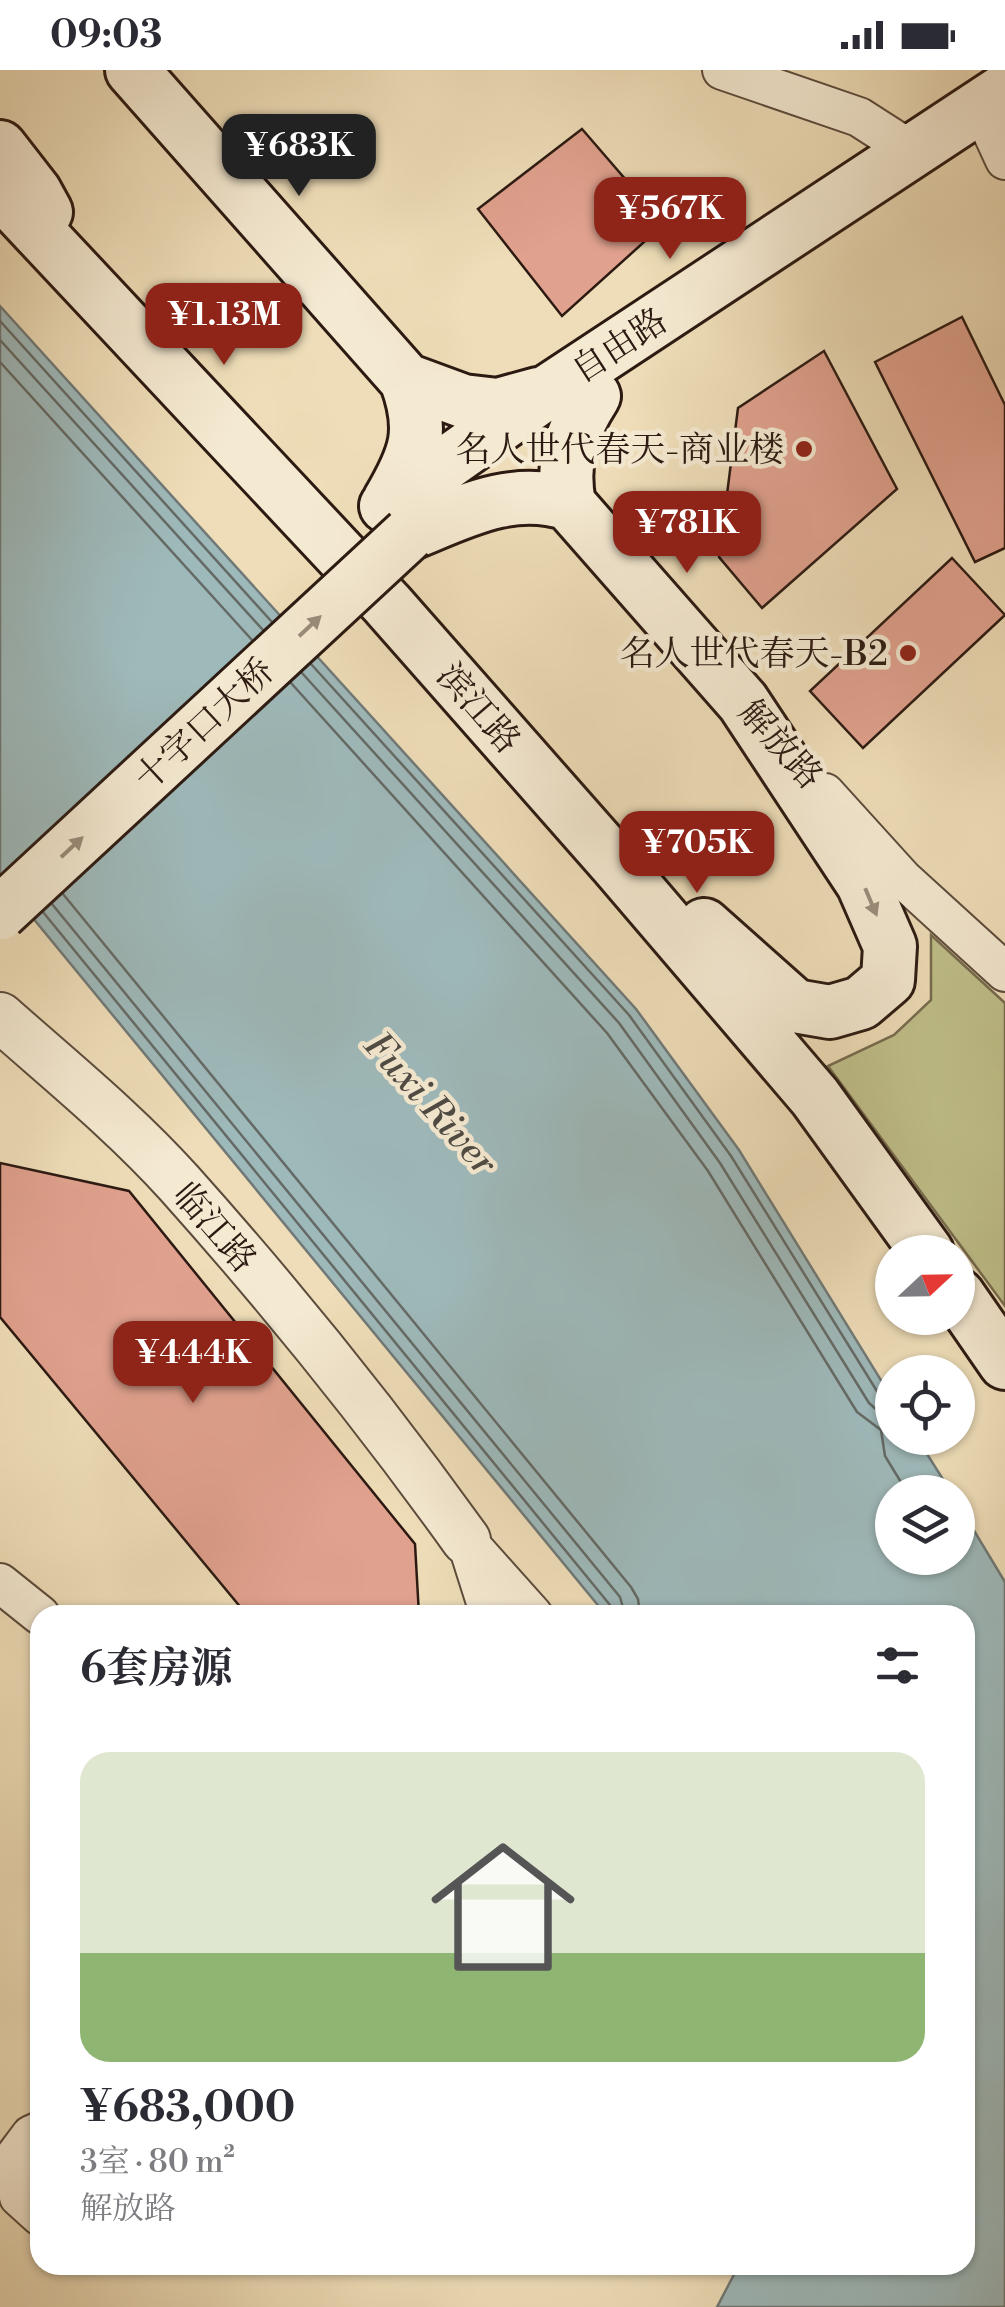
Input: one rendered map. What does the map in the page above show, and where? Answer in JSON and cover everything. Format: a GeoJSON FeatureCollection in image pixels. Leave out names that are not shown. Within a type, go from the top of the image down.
{"type":"FeatureCollection","features":[{"type":"Feature","properties":{"kind":"main road"},"geometry":{"type":"LineString","coordinates":[[104,70],[176,123]]}},
{"type":"Feature","properties":{"kind":"main road"},"geometry":{"type":"LineString","coordinates":[[132,70],[406,380],[417,409],[417,440],[397,520],[518,497],[544,496],[569,504],[564,476],[576,422],[572,393],[498,406],[463,402],[406,380]]}},
{"type":"Feature","properties":{"kind":"main road","name":"自由路"},"geometry":{"type":"LineString","coordinates":[[397,520],[912,151],[1002,127]]}},
{"type":"Feature","properties":{"kind":"main road","name":"自由路"},"geometry":{"type":"LineString","coordinates":[[572,393],[1002,127]]}},
{"type":"Feature","properties":{"kind":"main road"},"geometry":{"type":"LineString","coordinates":[[0,147],[35,192],[80,275]]}},
{"type":"Feature","properties":{"kind":"main road","name":"滨江路"},"geometry":{"type":"LineString","coordinates":[[0,191],[387,604],[616,864],[815,1097],[915,1235]]}},
{"type":"Feature","properties":{"kind":"main road","name":"解放路"},"geometry":{"type":"LineString","coordinates":[[569,504],[744,702]]}},
{"type":"Feature","properties":{"kind":"main road","name":"十字口大桥"},"geometry":{"type":"LineString","coordinates":[[0,864],[397,520]]}},
{"type":"Feature","properties":{"kind":"main road","name":"十字口大桥"},"geometry":{"type":"LineString","coordinates":[[0,913],[397,520]]}},
{"type":"Feature","properties":{"kind":"main road"},"geometry":{"type":"LineString","coordinates":[[616,864],[696,918],[795,1006],[830,1012],[861,1003],[888,980],[890,946],[863,884],[744,702]]}},
{"type":"Feature","properties":{"kind":"main road"},"geometry":{"type":"LineString","coordinates":[[975,1320],[1005,1363]]}},
{"type":"Feature","properties":{"kind":"street"},"geometry":{"type":"LineString","coordinates":[[722,70],[859,117],[912,151]]}},
{"type":"Feature","properties":{"kind":"street","name":"解放路"},"geometry":{"type":"LineString","coordinates":[[744,702],[903,879],[1005,972]]}},
{"type":"Feature","properties":{"kind":"street","name":"临江路"},"geometry":{"type":"LineString","coordinates":[[0,1017],[119,1123],[178,1182],[384,1426],[466,1540],[487,1605]]}},
{"type":"Feature","properties":{"kind":"street"},"geometry":{"type":"LineString","coordinates":[[466,1540],[524,1605]]}},
{"type":"Feature","properties":{"kind":"street"},"geometry":{"type":"LineString","coordinates":[[0,1583],[30,1607]]}},
{"type":"Feature","properties":{"kind":"street"},"geometry":{"type":"LineString","coordinates":[[30,2136],[13,2159],[20,2198],[30,2207]]}},
{"type":"Feature","properties":{"kind":"green space"},"geometry":{"type":"Polygon","coordinates":[[[931,935],[1005,1003],[1005,1306],[975,1265],[975,1235],[953,1235],[828,1066],[894,1035],[931,1000],[931,935]]]}},
{"type":"Feature","properties":{"kind":"water","name":"Fuxi River"},"geometry":{"type":"Polygon","coordinates":[[[0,306],[636,1009],[739,1150],[875,1370],[875,1455],[928,1455],[940,1475],[875,1475],[875,1575],[975,1575],[975,1532],[1005,1582],[1005,2307],[717,2307],[734,2275],[975,2275],[975,1605],[598,1605],[0,878],[0,306]]]}},
{"type":"Feature","properties":{"kind":"building"},"geometry":{"type":"Polygon","coordinates":[[[582,129],[664,224],[562,316],[478,209],[582,129]]]}},
{"type":"Feature","properties":{"kind":"building"},"geometry":{"type":"Polygon","coordinates":[[[962,317],[1005,405],[1005,548],[975,562],[875,362],[962,317]]]}},
{"type":"Feature","properties":{"kind":"building","name":"名人世代春天-商业楼"},"geometry":{"type":"Polygon","coordinates":[[[824,351],[897,489],[762,608],[719,557],[738,408],[824,351]]]}},
{"type":"Feature","properties":{"kind":"building","name":"名人世代春天-B2"},"geometry":{"type":"Polygon","coordinates":[[[952,558],[1005,615],[863,748],[810,691],[952,558]]]}},
{"type":"Feature","properties":{"kind":"building"},"geometry":{"type":"Polygon","coordinates":[[[0,1163],[129,1191],[415,1544],[418,1605],[239,1605],[0,1317],[0,1163]]]}},
{"type":"Feature","properties":{"kind":"place","name":"名人世代春天-商业楼"},"geometry":{"type":"Point","coordinates":[804,449]}},
{"type":"Feature","properties":{"kind":"place","name":"名人世代春天-B2"},"geometry":{"type":"Point","coordinates":[908,653]}}]}
